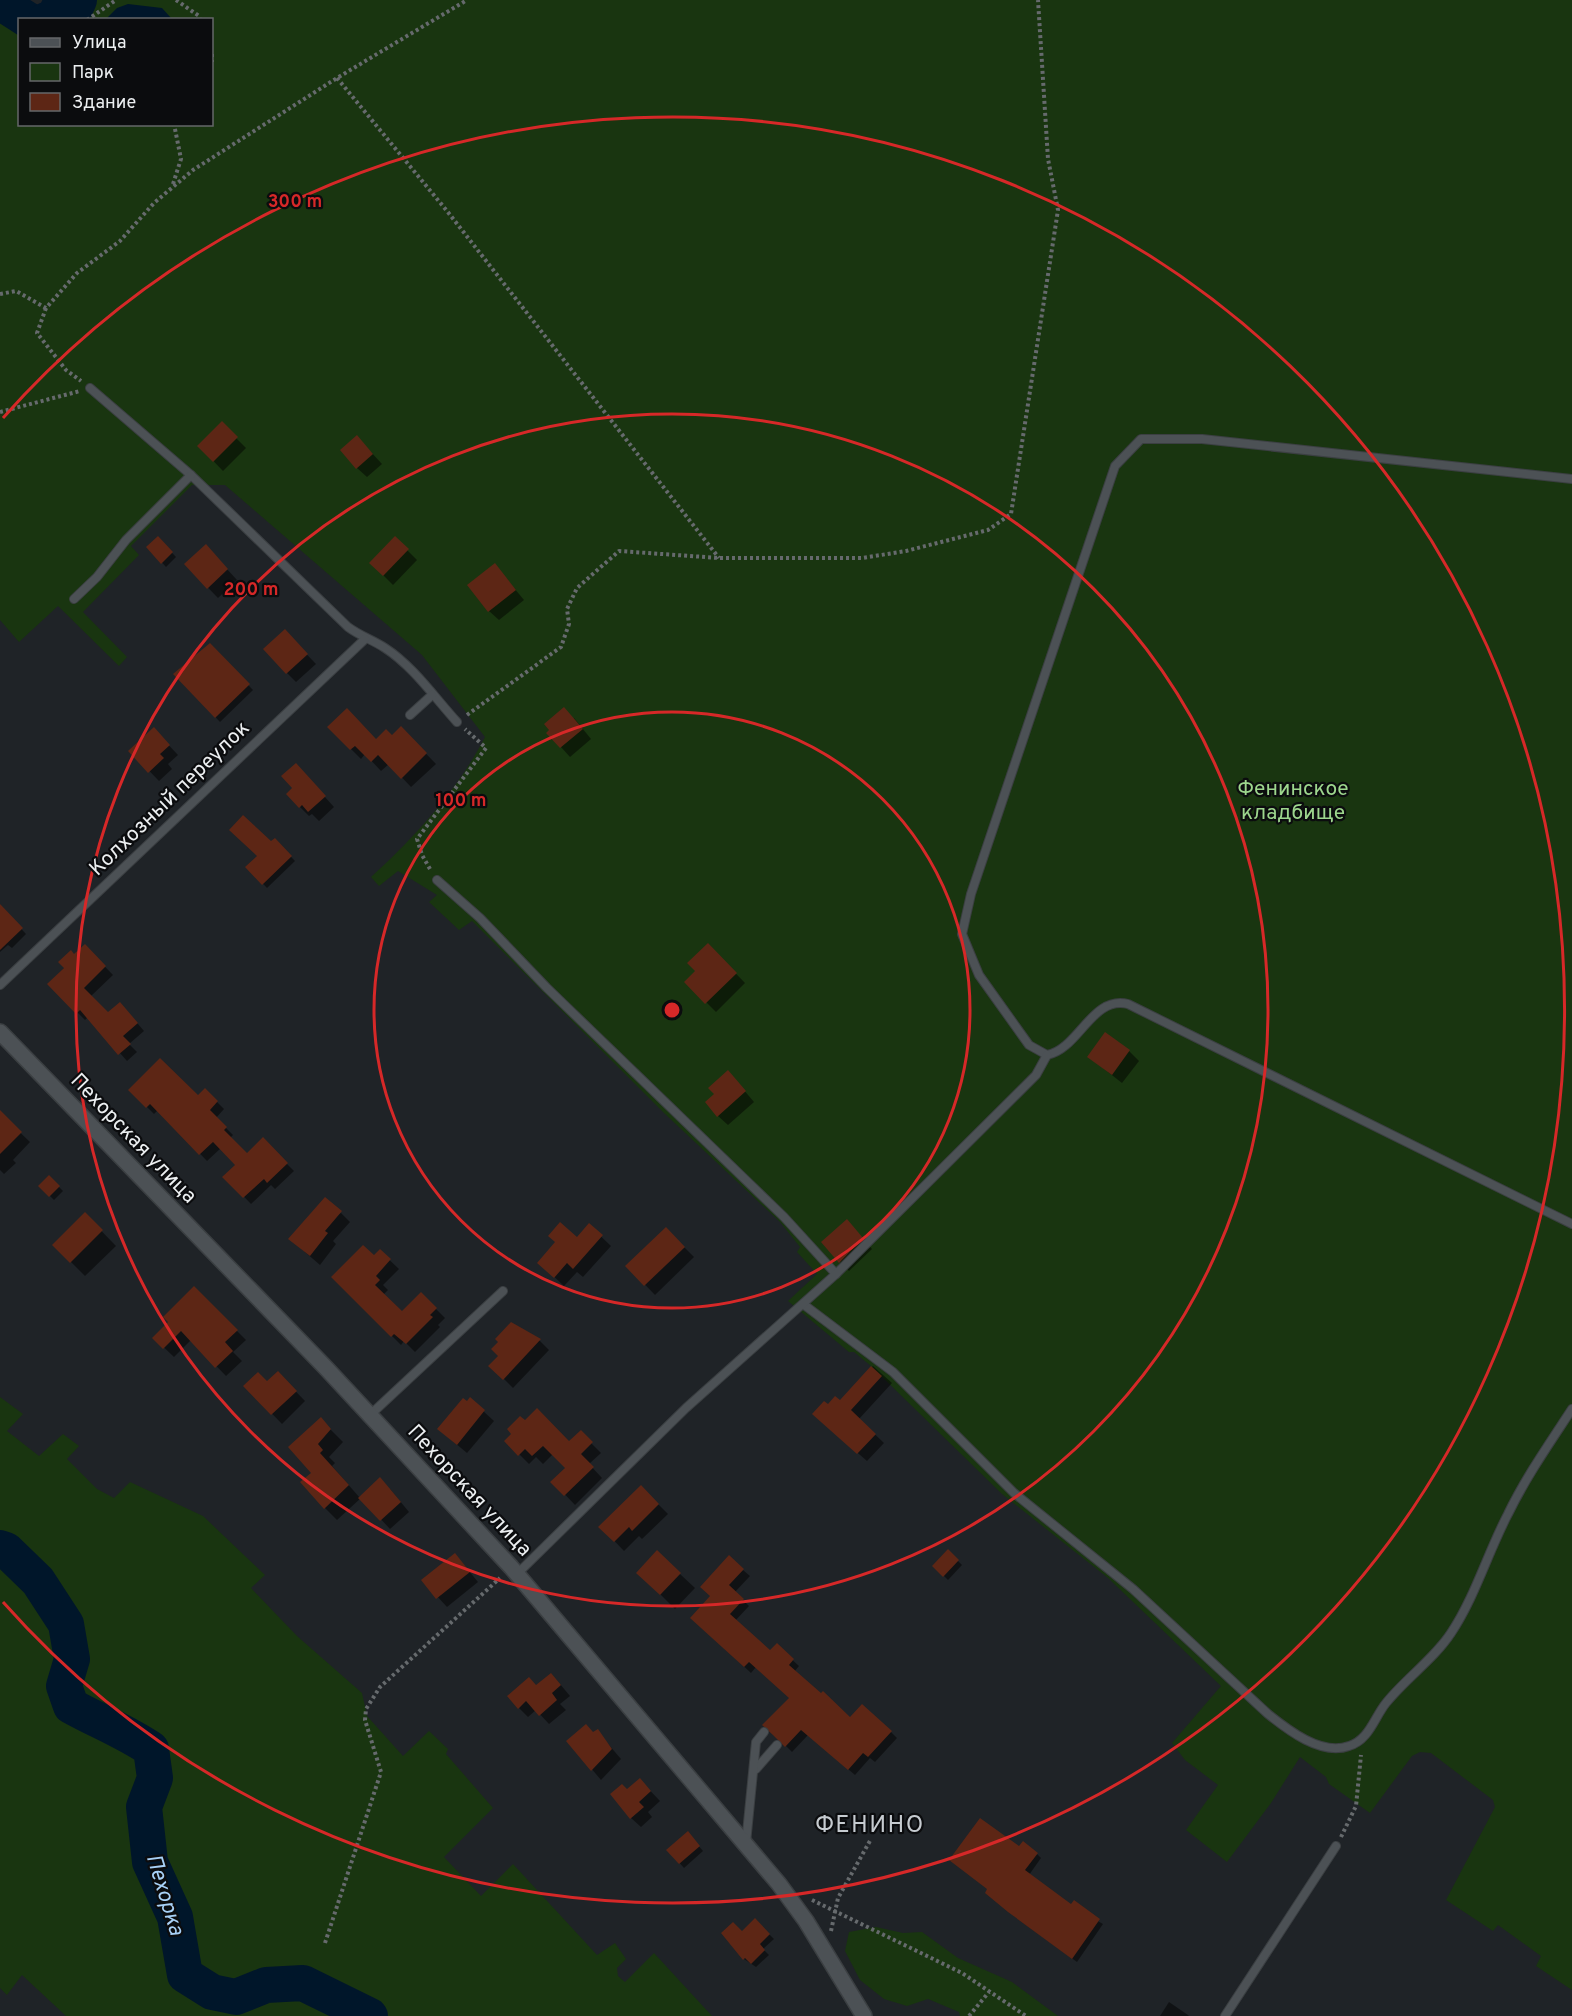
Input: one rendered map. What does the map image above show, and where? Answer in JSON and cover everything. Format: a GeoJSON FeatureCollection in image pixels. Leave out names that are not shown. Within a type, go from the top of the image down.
{"type":"FeatureCollection","features":[{"type":"Feature","properties":{"kind":"street","name":"Пехорская улица"},"geometry":{"type":"LineString","coordinates":[[0,1032],[370,1415],[514,1570],[779,1884],[827,1955],[864,2016]]}},
{"type":"Feature","properties":{"kind":"lane"},"geometry":{"type":"LineString","coordinates":[[90,388],[191,475],[364,639],[385,648],[457,722]]}},
{"type":"Feature","properties":{"kind":"lane"},"geometry":{"type":"LineString","coordinates":[[1572,479],[1202,439],[1141,439],[1115,466],[971,894],[962,934],[979,975],[1029,1045],[1047,1055],[1059,1053],[1106,1005],[1119,1002],[1128,1004],[1572,1224]]}},
{"type":"Feature","properties":{"kind":"lane"},"geometry":{"type":"LineString","coordinates":[[74,599],[97,577],[126,540],[191,475]]}},
{"type":"Feature","properties":{"kind":"lane","name":"Колхозный переулок"},"geometry":{"type":"LineString","coordinates":[[0,986],[364,639]]}},
{"type":"Feature","properties":{"kind":"lane"},"geometry":{"type":"LineString","coordinates":[[410,715],[432,695]]}},
{"type":"Feature","properties":{"kind":"lane"},"geometry":{"type":"LineString","coordinates":[[437,880],[480,918],[547,988],[784,1217],[836,1274]]}},
{"type":"Feature","properties":{"kind":"lane"},"geometry":{"type":"LineString","coordinates":[[514,1570],[686,1408],[836,1274],[1036,1076],[1047,1055]]}},
{"type":"Feature","properties":{"kind":"lane"},"geometry":{"type":"LineString","coordinates":[[370,1415],[503,1291]]}},
{"type":"Feature","properties":{"kind":"lane"},"geometry":{"type":"LineString","coordinates":[[803,1304],[893,1372],[1014,1493],[1133,1588],[1284,1728],[1306,1740],[1337,1748],[1359,1742],[1367,1734],[1382,1708],[1404,1681],[1451,1633],[1518,1495],[1572,1410]]}},
{"type":"Feature","properties":{"kind":"lane"},"geometry":{"type":"LineString","coordinates":[[746,1845],[756,1742],[764,1732]]}},
{"type":"Feature","properties":{"kind":"lane"},"geometry":{"type":"LineString","coordinates":[[755,1770],[759,1762],[777,1744]]}},
{"type":"Feature","properties":{"kind":"lane"},"geometry":{"type":"LineString","coordinates":[[1225,2016],[1336,1846]]}},
{"type":"Feature","properties":{"kind":"path"},"geometry":{"type":"LineString","coordinates":[[90,18],[116,0]]}},
{"type":"Feature","properties":{"kind":"path"},"geometry":{"type":"LineString","coordinates":[[176,0],[200,18]]}},
{"type":"Feature","properties":{"kind":"path"},"geometry":{"type":"LineString","coordinates":[[90,388],[66,370],[37,333],[46,308],[77,273],[120,241],[172,185],[337,78],[467,0]]}},
{"type":"Feature","properties":{"kind":"path"},"geometry":{"type":"LineString","coordinates":[[437,880],[422,855],[417,839],[486,748],[457,722],[561,647],[569,624],[567,609],[577,588],[619,552],[719,558],[885,556],[988,530],[1011,514],[1058,210],[1048,159],[1038,0]]}},
{"type":"Feature","properties":{"kind":"path"},"geometry":{"type":"LineString","coordinates":[[337,78],[447,211],[719,558]]}},
{"type":"Feature","properties":{"kind":"path"},"geometry":{"type":"LineString","coordinates":[[172,185],[181,159],[174,126]]}},
{"type":"Feature","properties":{"kind":"path"},"geometry":{"type":"LineString","coordinates":[[0,294],[16,291],[46,308]]}},
{"type":"Feature","properties":{"kind":"path"},"geometry":{"type":"LineString","coordinates":[[0,412],[90,388]]}},
{"type":"Feature","properties":{"kind":"path"},"geometry":{"type":"LineString","coordinates":[[325,1942],[381,1772],[364,1720],[366,1709],[380,1687],[514,1570]]}},
{"type":"Feature","properties":{"kind":"path"},"geometry":{"type":"LineString","coordinates":[[1336,1846],[1356,1806],[1360,1760],[1367,1734]]}},
{"type":"Feature","properties":{"kind":"path"},"geometry":{"type":"LineString","coordinates":[[827,1955],[834,1912],[843,1888],[870,1839]]}},
{"type":"Feature","properties":{"kind":"path"},"geometry":{"type":"LineString","coordinates":[[779,1884],[962,1972],[1026,2016]]}},
{"type":"Feature","properties":{"kind":"path"},"geometry":{"type":"LineString","coordinates":[[969,2016],[988,1992]]}},
{"type":"Feature","properties":{"kind":"green space","name":"Фенинское кладбище"},"geometry":{"type":"Polygon","coordinates":[[[76,0],[1572,0],[1572,1990],[1536,1966],[1541,1956],[1498,1925],[1493,1931],[1446,1900],[1495,1807],[1493,1800],[1431,1753],[1420,1752],[1412,1756],[1370,1813],[1329,1784],[1326,1777],[1300,1757],[1271,1803],[1227,1862],[1186,1830],[1218,1785],[1185,1760],[1172,1743],[1221,1686],[1108,1578],[1002,1494],[871,1366],[854,1352],[849,1352],[788,1301],[817,1274],[797,1252],[800,1247],[780,1222],[664,1113],[472,921],[459,930],[429,902],[437,895],[398,871],[379,886],[371,877],[434,812],[462,776],[485,737],[422,655],[225,485],[192,485],[131,546],[139,555],[83,612],[127,657],[119,666],[58,606],[19,642],[0,620],[0,23],[18,26],[18,126],[213,126],[213,18],[41,18],[76,0]]]}},
{"type":"Feature","properties":{"kind":"green space"},"geometry":{"type":"Polygon","coordinates":[[[0,1397],[23,1414],[7,1431],[39,1456],[63,1434],[79,1446],[67,1459],[97,1489],[114,1498],[130,1482],[203,1516],[265,1575],[251,1588],[297,1636],[362,1693],[367,1716],[403,1756],[429,1731],[448,1749],[446,1754],[493,1808],[444,1857],[481,1896],[513,1864],[597,1955],[615,1943],[626,1959],[617,1968],[618,1976],[625,1982],[654,1953],[712,2016],[66,2016],[22,1975],[7,1995],[0,1988],[0,1397]]]}},
{"type":"Feature","properties":{"kind":"green space"},"geometry":{"type":"Polygon","coordinates":[[[876,1927],[903,1933],[922,1932],[958,1958],[1012,1982],[1058,2016],[960,2016],[959,2012],[928,1999],[907,2006],[884,1999],[860,1980],[845,1951],[849,1932],[876,1927]]]}},
{"type":"Feature","properties":{"kind":"water"},"geometry":{"type":"Polygon","coordinates":[[[128,4],[162,8],[171,18],[107,18],[117,8],[128,4]]]}},
{"type":"Feature","properties":{"kind":"building"},"geometry":{"type":"Polygon","coordinates":[[[222,421],[238,437],[213,462],[197,446],[222,421]]]}},
{"type":"Feature","properties":{"kind":"building"},"geometry":{"type":"Polygon","coordinates":[[[357,435],[373,454],[356,469],[340,450],[357,435]]]}},
{"type":"Feature","properties":{"kind":"building"},"geometry":{"type":"Polygon","coordinates":[[[158,536],[173,552],[161,564],[146,547],[158,536]]]}},
{"type":"Feature","properties":{"kind":"building"},"geometry":{"type":"Polygon","coordinates":[[[395,536],[409,549],[383,576],[369,563],[395,536]]]}},
{"type":"Feature","properties":{"kind":"building"},"geometry":{"type":"Polygon","coordinates":[[[206,544],[228,569],[207,589],[184,564],[206,544]]]}},
{"type":"Feature","properties":{"kind":"building"},"geometry":{"type":"Polygon","coordinates":[[[495,563],[516,590],[488,612],[467,585],[495,563]]]}},
{"type":"Feature","properties":{"kind":"building"},"geometry":{"type":"Polygon","coordinates":[[[285,629],[308,654],[286,674],[263,649],[285,629]]]}},
{"type":"Feature","properties":{"kind":"building"},"geometry":{"type":"Polygon","coordinates":[[[210,643],[250,684],[215,718],[173,674],[210,643]]]}},
{"type":"Feature","properties":{"kind":"building"},"geometry":{"type":"Polygon","coordinates":[[[564,707],[583,729],[560,748],[546,733],[549,730],[544,724],[564,707]]]}},
{"type":"Feature","properties":{"kind":"building"},"geometry":{"type":"Polygon","coordinates":[[[347,708],[376,739],[386,729],[392,735],[401,726],[427,753],[401,779],[378,755],[371,762],[355,746],[350,750],[327,727],[347,708]]]}},
{"type":"Feature","properties":{"kind":"building"},"geometry":{"type":"Polygon","coordinates":[[[154,727],[170,745],[160,754],[164,758],[148,773],[128,751],[154,727]]]}},
{"type":"Feature","properties":{"kind":"building"},"geometry":{"type":"Polygon","coordinates":[[[296,763],[326,796],[308,812],[302,805],[299,808],[286,794],[292,788],[281,776],[296,763]]]}},
{"type":"Feature","properties":{"kind":"building"},"geometry":{"type":"Polygon","coordinates":[[[243,815],[271,841],[275,838],[292,856],[262,885],[245,867],[257,856],[229,830],[243,815]]]}},
{"type":"Feature","properties":{"kind":"building"},"geometry":{"type":"Polygon","coordinates":[[[0,904],[23,928],[0,950],[0,904]]]}},
{"type":"Feature","properties":{"kind":"building"},"geometry":{"type":"Polygon","coordinates":[[[708,943],[737,973],[705,1004],[684,982],[695,971],[687,963],[708,943]]]}},
{"type":"Feature","properties":{"kind":"building"},"geometry":{"type":"Polygon","coordinates":[[[85,944],[106,966],[84,988],[108,1012],[120,1002],[138,1023],[123,1036],[131,1044],[118,1055],[80,1010],[76,1014],[47,984],[64,968],[58,962],[71,950],[74,954],[85,944]]]}},
{"type":"Feature","properties":{"kind":"building"},"geometry":{"type":"Polygon","coordinates":[[[1105,1032],[1130,1050],[1112,1075],[1087,1057],[1105,1032]]]}},
{"type":"Feature","properties":{"kind":"building"},"geometry":{"type":"Polygon","coordinates":[[[160,1058],[198,1095],[205,1088],[218,1101],[210,1110],[227,1127],[224,1130],[247,1153],[263,1137],[288,1163],[267,1183],[264,1179],[243,1198],[222,1177],[235,1165],[213,1142],[199,1155],[150,1104],[146,1108],[128,1090],[160,1058]]]}},
{"type":"Feature","properties":{"kind":"building"},"geometry":{"type":"Polygon","coordinates":[[[728,1070],[746,1091],[717,1117],[705,1102],[714,1094],[708,1088],[728,1070]]]}},
{"type":"Feature","properties":{"kind":"building"},"geometry":{"type":"Polygon","coordinates":[[[0,1110],[22,1132],[0,1154],[0,1110]]]}},
{"type":"Feature","properties":{"kind":"building"},"geometry":{"type":"Polygon","coordinates":[[[49,1175],[60,1186],[49,1197],[38,1186],[49,1175]]]}},
{"type":"Feature","properties":{"kind":"building"},"geometry":{"type":"Polygon","coordinates":[[[325,1197],[342,1211],[325,1231],[328,1233],[310,1256],[288,1239],[325,1197]]]}},
{"type":"Feature","properties":{"kind":"building"},"geometry":{"type":"Polygon","coordinates":[[[85,1212],[103,1230],[70,1263],[52,1245],[85,1212]]]}},
{"type":"Feature","properties":{"kind":"building"},"geometry":{"type":"Polygon","coordinates":[[[847,1219],[863,1238],[839,1263],[821,1242],[847,1219]]]}},
{"type":"Feature","properties":{"kind":"building"},"geometry":{"type":"Polygon","coordinates":[[[560,1222],[577,1237],[589,1223],[603,1235],[573,1269],[567,1263],[554,1278],[537,1263],[555,1242],[548,1236],[560,1222]]]}},
{"type":"Feature","properties":{"kind":"building"},"geometry":{"type":"Polygon","coordinates":[[[666,1227],[685,1247],[644,1286],[625,1266],[666,1227]]]}},
{"type":"Feature","properties":{"kind":"building"},"geometry":{"type":"Polygon","coordinates":[[[363,1245],[374,1255],[380,1249],[391,1259],[376,1276],[380,1280],[375,1285],[402,1311],[421,1292],[437,1308],[430,1315],[433,1317],[406,1344],[394,1334],[391,1337],[331,1277],[363,1245]]]}},
{"type":"Feature","properties":{"kind":"building"},"geometry":{"type":"Polygon","coordinates":[[[194,1286],[238,1330],[225,1342],[233,1351],[215,1368],[181,1331],[163,1349],[152,1338],[168,1322],[163,1317],[194,1286]]]}},
{"type":"Feature","properties":{"kind":"building"},"geometry":{"type":"Polygon","coordinates":[[[511,1322],[541,1339],[503,1380],[488,1366],[498,1356],[491,1349],[498,1342],[495,1339],[511,1322]]]}},
{"type":"Feature","properties":{"kind":"building"},"geometry":{"type":"Polygon","coordinates":[[[871,1366],[882,1376],[851,1410],[876,1434],[857,1454],[812,1414],[824,1401],[828,1404],[835,1396],[840,1400],[871,1366]]]}},
{"type":"Feature","properties":{"kind":"building"},"geometry":{"type":"Polygon","coordinates":[[[278,1371],[297,1391],[271,1415],[243,1386],[258,1372],[267,1381],[278,1371]]]}},
{"type":"Feature","properties":{"kind":"building"},"geometry":{"type":"Polygon","coordinates":[[[470,1397],[485,1410],[457,1445],[437,1429],[463,1398],[467,1401],[470,1397]]]}},
{"type":"Feature","properties":{"kind":"building"},"geometry":{"type":"Polygon","coordinates":[[[537,1408],[569,1441],[581,1430],[593,1442],[581,1454],[594,1467],[564,1496],[550,1482],[565,1468],[543,1446],[532,1456],[525,1449],[518,1456],[504,1441],[511,1434],[507,1429],[520,1416],[525,1420],[537,1408]]]}},
{"type":"Feature","properties":{"kind":"building"},"geometry":{"type":"Polygon","coordinates":[[[321,1417],[331,1429],[318,1444],[323,1450],[320,1453],[349,1485],[324,1509],[300,1482],[311,1473],[288,1447],[321,1417]]]}},
{"type":"Feature","properties":{"kind":"building"},"geometry":{"type":"Polygon","coordinates":[[[380,1477],[401,1502],[380,1521],[358,1498],[380,1477]]]}},
{"type":"Feature","properties":{"kind":"building"},"geometry":{"type":"Polygon","coordinates":[[[641,1485],[659,1504],[632,1531],[629,1527],[614,1542],[598,1527],[641,1485]]]}},
{"type":"Feature","properties":{"kind":"building"},"geometry":{"type":"Polygon","coordinates":[[[948,1549],[959,1560],[943,1577],[932,1566],[948,1549]]]}},
{"type":"Feature","properties":{"kind":"building"},"geometry":{"type":"Polygon","coordinates":[[[657,1550],[681,1573],[660,1595],[636,1573],[657,1550]]]}},
{"type":"Feature","properties":{"kind":"building"},"geometry":{"type":"Polygon","coordinates":[[[455,1553],[470,1572],[436,1599],[421,1580],[455,1553]]]}},
{"type":"Feature","properties":{"kind":"building"},"geometry":{"type":"Polygon","coordinates":[[[729,1555],[744,1569],[729,1585],[744,1599],[730,1614],[770,1650],[777,1643],[794,1659],[789,1665],[821,1693],[823,1691],[850,1717],[862,1704],[892,1731],[868,1757],[863,1753],[848,1770],[801,1730],[785,1747],[762,1725],[789,1698],[749,1662],[744,1667],[690,1618],[710,1596],[700,1587],[729,1555]]]}},
{"type":"Feature","properties":{"kind":"building"},"geometry":{"type":"Polygon","coordinates":[[[551,1673],[561,1685],[552,1693],[557,1700],[539,1716],[526,1701],[518,1709],[507,1696],[529,1677],[536,1685],[551,1673]]]}},
{"type":"Feature","properties":{"kind":"building"},"geometry":{"type":"Polygon","coordinates":[[[586,1724],[593,1732],[598,1729],[612,1749],[591,1771],[566,1741],[586,1724]]]}},
{"type":"Feature","properties":{"kind":"building"},"geometry":{"type":"Polygon","coordinates":[[[640,1778],[651,1791],[639,1802],[644,1807],[630,1819],[610,1794],[622,1784],[627,1789],[640,1778]]]}},
{"type":"Feature","properties":{"kind":"building"},"geometry":{"type":"Polygon","coordinates":[[[980,1818],[1019,1846],[1023,1841],[1038,1853],[1025,1870],[1071,1904],[1074,1900],[1100,1919],[1072,1959],[1008,1912],[985,1893],[987,1889],[949,1860],[980,1818]]]}},
{"type":"Feature","properties":{"kind":"building"},"geometry":{"type":"Polygon","coordinates":[[[688,1831],[700,1846],[679,1864],[666,1850],[688,1831]]]}},
{"type":"Feature","properties":{"kind":"building"},"geometry":{"type":"Polygon","coordinates":[[[755,1918],[770,1934],[760,1944],[765,1950],[751,1964],[745,1958],[743,1960],[721,1933],[733,1922],[742,1931],[755,1918]]]}},
{"type":"Feature","properties":{"kind":"waterway"},"geometry":{"type":"LineString","coordinates":[[51,18],[58,9],[75,9],[79,0]]}},
{"type":"Feature","properties":{"kind":"waterway"},"geometry":{"type":"LineString","coordinates":[[0,2],[25,18]]}},
{"type":"Feature","properties":{"kind":"waterway","name":"Пехорка"},"geometry":{"type":"LineString","coordinates":[[0,1548],[6,1550],[38,1581],[66,1624],[72,1659],[64,1686],[71,1706],[151,1749],[155,1778],[144,1807],[150,1862],[175,1917],[185,1975],[212,1992],[236,1997],[266,1985],[303,1983],[370,2016]]}},
{"type":"Feature","properties":{"kind":"district","name":"ФЕНИНО"},"geometry":{"type":"Point","coordinates":[870,1826]}}]}
